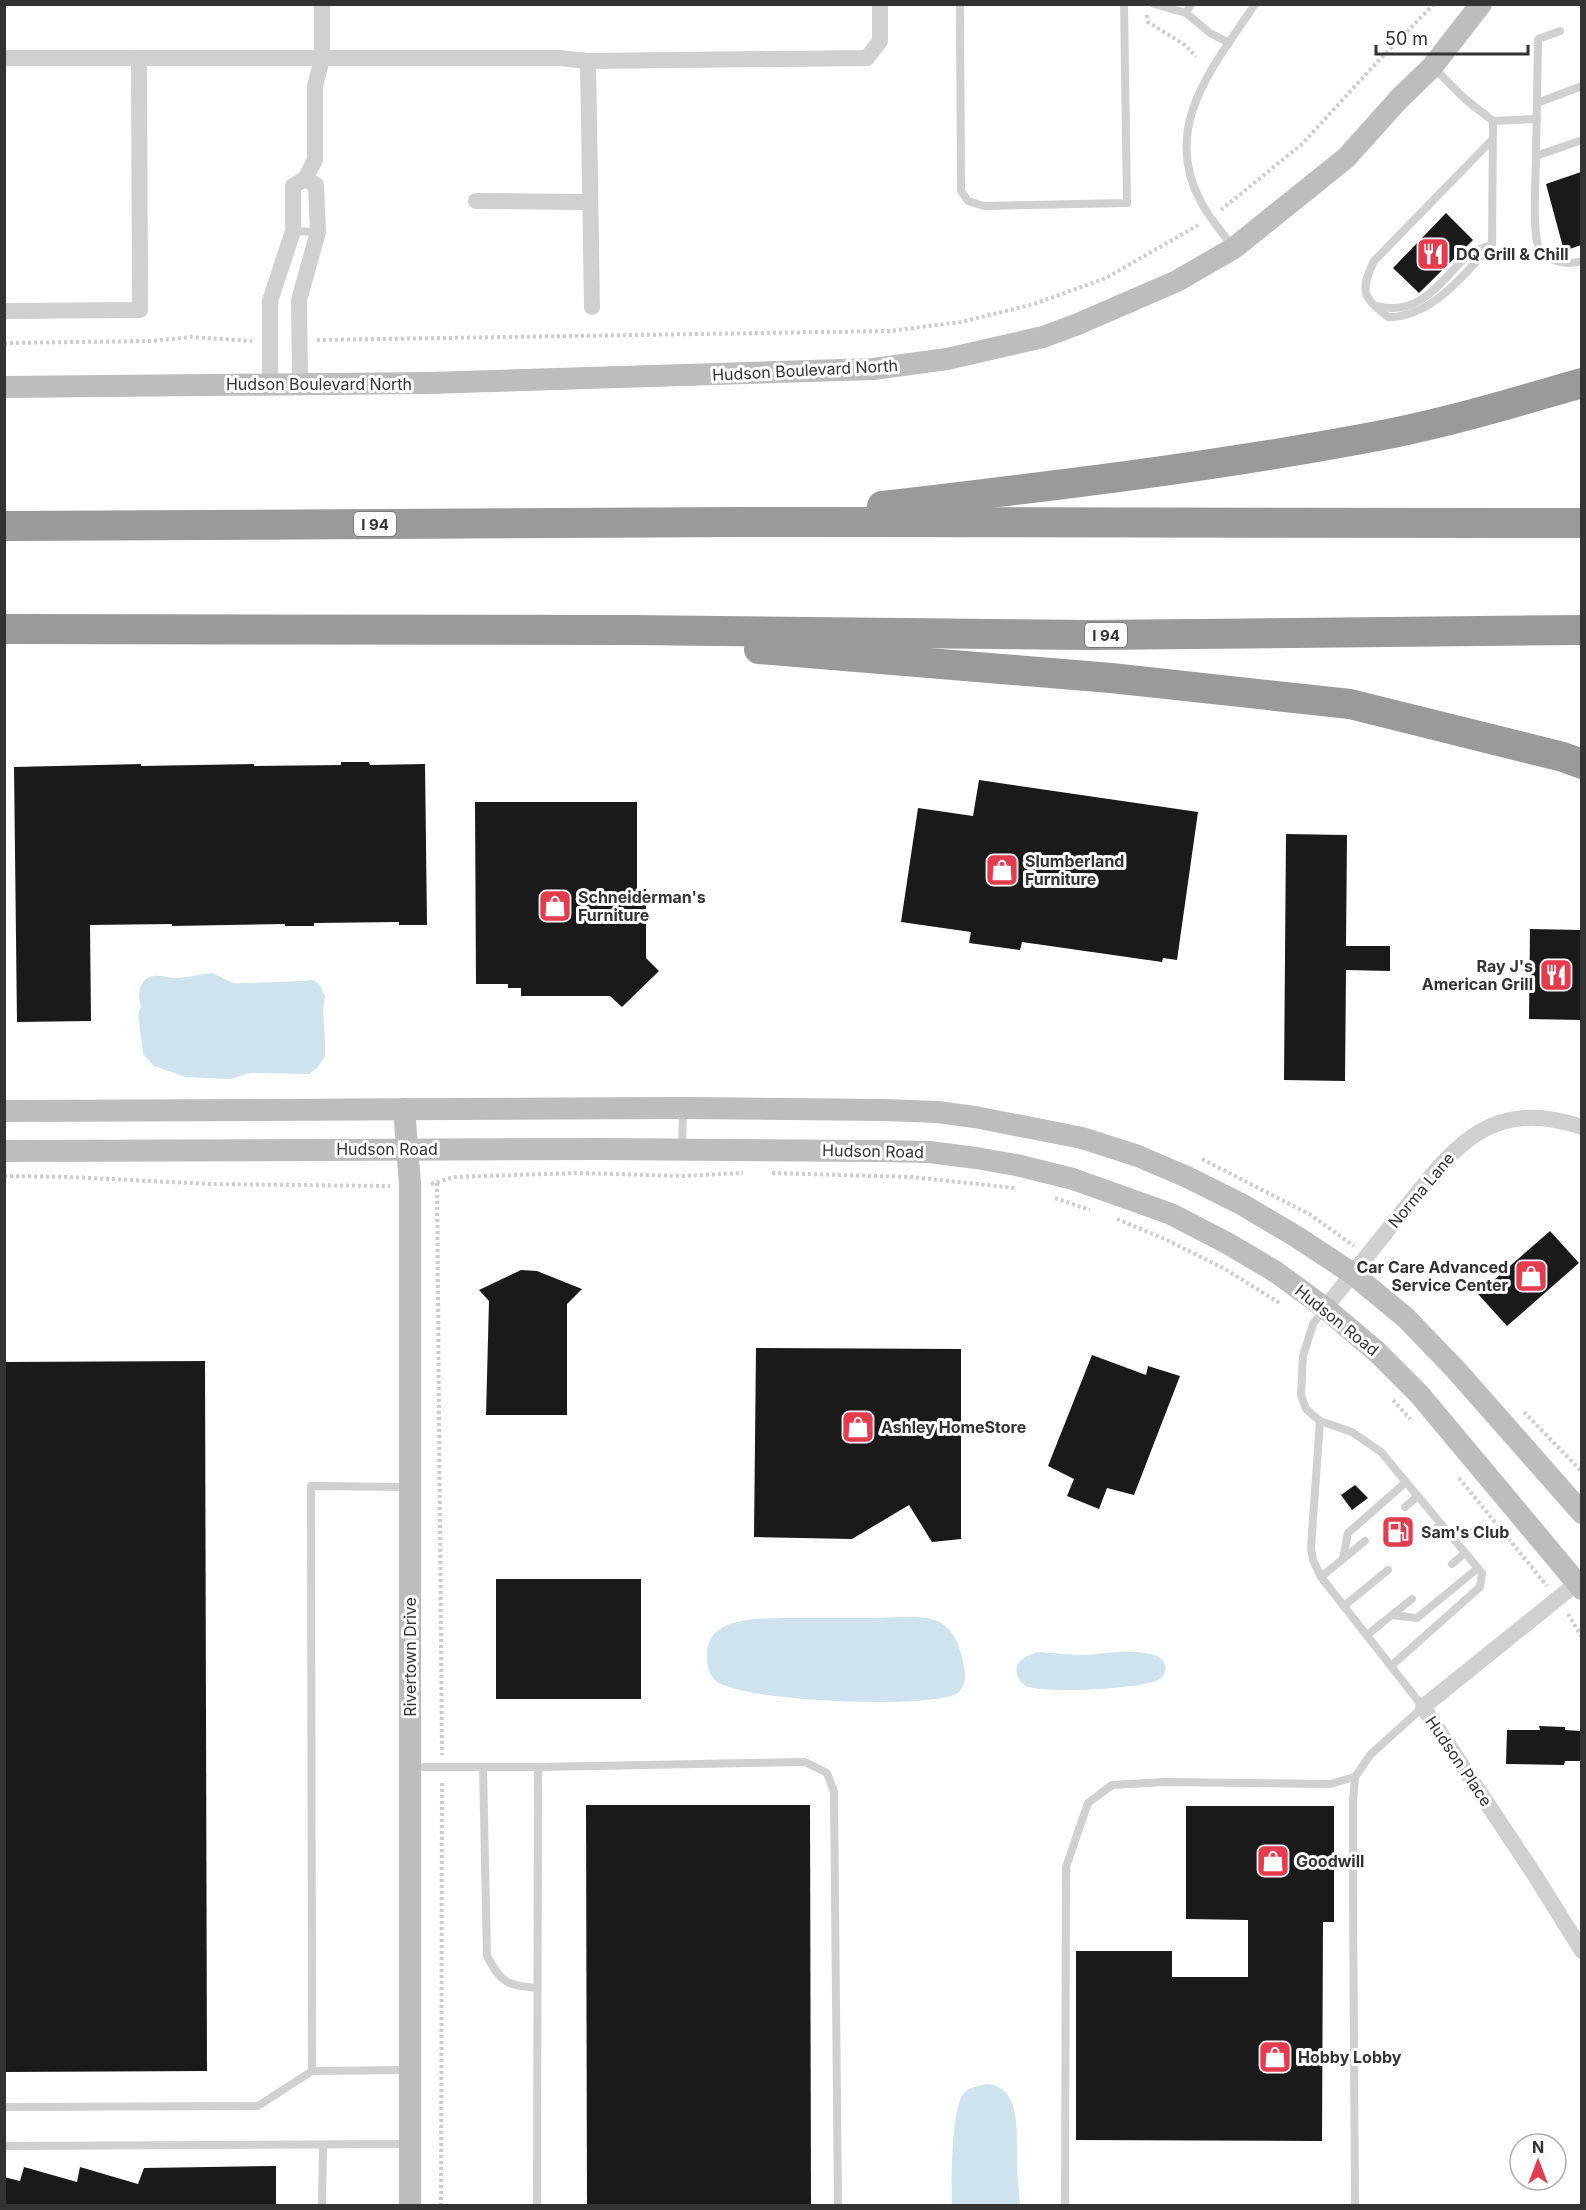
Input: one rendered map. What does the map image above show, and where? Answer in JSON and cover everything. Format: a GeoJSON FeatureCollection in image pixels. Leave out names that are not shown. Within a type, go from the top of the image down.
{"type":"FeatureCollection","features":[{"type":"Feature","properties":{"kind":"highway"},"geometry":{"type":"LineString","coordinates":[[746,522],[1127,477],[1316,447],[1457,418],[1581,383]]}},
{"type":"Feature","properties":{"kind":"highway","name":"I 94"},"geometry":{"type":"LineString","coordinates":[[4,526],[746,522],[1581,523]]}},
{"type":"Feature","properties":{"kind":"highway","name":"I 94"},"geometry":{"type":"LineString","coordinates":[[4,629],[631,630],[1091,635],[1581,630]]}},
{"type":"Feature","properties":{"kind":"highway"},"geometry":{"type":"LineString","coordinates":[[631,630],[778,651],[1111,678],[1350,704],[1581,764]]}},
{"type":"Feature","properties":{"kind":"street"},"geometry":{"type":"LineString","coordinates":[[270,383],[270,301],[292,231],[292,186],[305,179],[315,160],[315,86],[322,59],[322,4]]}},
{"type":"Feature","properties":{"kind":"street"},"geometry":{"type":"LineString","coordinates":[[4,58],[559,58],[588,61],[867,58],[880,41],[880,4]]}},
{"type":"Feature","properties":{"kind":"street","name":"Hudson Boulevard North"},"geometry":{"type":"LineString","coordinates":[[4,387],[428,383],[873,369],[947,359],[1043,337],[1177,281],[1234,248],[1346,158],[1399,99],[1432,67],[1481,4]]}},
{"type":"Feature","properties":{"kind":"street"},"geometry":{"type":"LineString","coordinates":[[4,311],[140,310],[139,58]]}},
{"type":"Feature","properties":{"kind":"street"},"geometry":{"type":"LineString","coordinates":[[588,61],[591,307]]}},
{"type":"Feature","properties":{"kind":"street"},"geometry":{"type":"LineString","coordinates":[[300,383],[299,300],[318,232],[316,185],[305,179]]}},
{"type":"Feature","properties":{"kind":"street"},"geometry":{"type":"LineString","coordinates":[[476,201],[590,202]]}},
{"type":"Feature","properties":{"kind":"street"},"geometry":{"type":"LineString","coordinates":[[4,1111],[683,1108],[937,1112],[994,1120],[1082,1138],[1138,1156],[1187,1177],[1252,1210],[1353,1274],[1406,1318],[1581,1513]]}},
{"type":"Feature","properties":{"kind":"street","name":"Rivertown Drive"},"geometry":{"type":"LineString","coordinates":[[404,1109],[410,1184],[408,1487],[411,1767],[410,2205]]}},
{"type":"Feature","properties":{"kind":"street","name":"Norma Lane"},"geometry":{"type":"LineString","coordinates":[[1319,1316],[1439,1166],[1464,1141],[1506,1120],[1531,1117],[1568,1122],[1581,1127]]}},
{"type":"Feature","properties":{"kind":"street","name":"Hudson Road"},"geometry":{"type":"LineString","coordinates":[[4,1151],[682,1149],[929,1152],[1017,1165],[1062,1176],[1171,1214],[1276,1272],[1319,1316],[1377,1352],[1419,1394],[1580,1584]]}},
{"type":"Feature","properties":{"kind":"street","name":"Hudson Place"},"geometry":{"type":"LineString","coordinates":[[1580,1584],[1423,1707],[1534,1874],[1581,1951]]}},
{"type":"Feature","properties":{"kind":"lane"},"geometry":{"type":"LineString","coordinates":[[960,4],[961,192],[968,201],[984,206],[1127,203],[1124,4]]}},
{"type":"Feature","properties":{"kind":"lane"},"geometry":{"type":"LineString","coordinates":[[1154,4],[1186,13],[1210,33],[1229,43]]}},
{"type":"Feature","properties":{"kind":"lane"},"geometry":{"type":"LineString","coordinates":[[1186,13],[1191,4]]}},
{"type":"Feature","properties":{"kind":"lane"},"geometry":{"type":"LineString","coordinates":[[1234,248],[1201,202],[1190,175],[1185,148],[1187,123],[1198,93],[1255,4]]}},
{"type":"Feature","properties":{"kind":"lane"},"geometry":{"type":"LineString","coordinates":[[1560,31],[1538,39],[1536,156],[1538,244],[1545,255],[1559,262],[1581,261]]}},
{"type":"Feature","properties":{"kind":"lane"},"geometry":{"type":"LineString","coordinates":[[1432,67],[1464,98],[1493,121],[1537,119]]}},
{"type":"Feature","properties":{"kind":"lane"},"geometry":{"type":"LineString","coordinates":[[1537,103],[1581,86]]}},
{"type":"Feature","properties":{"kind":"lane"},"geometry":{"type":"LineString","coordinates":[[1492,140],[1374,261],[1365,280],[1368,298],[1388,317],[1409,315],[1430,304],[1448,290],[1492,244],[1493,121]]}},
{"type":"Feature","properties":{"kind":"lane"},"geometry":{"type":"LineString","coordinates":[[1536,156],[1581,140]]}},
{"type":"Feature","properties":{"kind":"lane"},"geometry":{"type":"LineString","coordinates":[[292,231],[318,232]]}},
{"type":"Feature","properties":{"kind":"lane"},"geometry":{"type":"LineString","coordinates":[[682,1149],[683,1108]]}},
{"type":"Feature","properties":{"kind":"lane"},"geometry":{"type":"LineString","coordinates":[[1319,1316],[1303,1356],[1301,1395],[1306,1408],[1320,1421],[1352,1432],[1381,1452],[1482,1573],[1480,1587],[1391,1666]]}},
{"type":"Feature","properties":{"kind":"lane"},"geometry":{"type":"LineString","coordinates":[[1320,1421],[1311,1548],[1313,1560],[1322,1577],[1423,1707],[1371,1755],[1355,1778],[1353,1800],[1355,2205]]}},
{"type":"Feature","properties":{"kind":"lane"},"geometry":{"type":"LineString","coordinates":[[1343,1559],[1348,1533],[1406,1482]]}},
{"type":"Feature","properties":{"kind":"lane"},"geometry":{"type":"LineString","coordinates":[[312,2071],[311,1486],[408,1487]]}},
{"type":"Feature","properties":{"kind":"lane"},"geometry":{"type":"LineString","coordinates":[[1405,1507],[1418,1496]]}},
{"type":"Feature","properties":{"kind":"lane"},"geometry":{"type":"LineString","coordinates":[[1429,1535],[1442,1524]]}},
{"type":"Feature","properties":{"kind":"lane"},"geometry":{"type":"LineString","coordinates":[[1322,1577],[1365,1541]]}},
{"type":"Feature","properties":{"kind":"lane"},"geometry":{"type":"LineString","coordinates":[[1452,1564],[1465,1553]]}},
{"type":"Feature","properties":{"kind":"lane"},"geometry":{"type":"LineString","coordinates":[[1392,1615],[1417,1618],[1478,1568]]}},
{"type":"Feature","properties":{"kind":"lane"},"geometry":{"type":"LineString","coordinates":[[1344,1606],[1388,1570]]}},
{"type":"Feature","properties":{"kind":"lane"},"geometry":{"type":"LineString","coordinates":[[1367,1635],[1412,1599]]}},
{"type":"Feature","properties":{"kind":"lane"},"geometry":{"type":"LineString","coordinates":[[411,1767],[805,1762],[827,1773],[834,1792],[838,2205]]}},
{"type":"Feature","properties":{"kind":"lane"},"geometry":{"type":"LineString","coordinates":[[483,1767],[487,1956],[495,1972],[511,1986],[537,1988]]}},
{"type":"Feature","properties":{"kind":"lane"},"geometry":{"type":"LineString","coordinates":[[537,2205],[538,1767]]}},
{"type":"Feature","properties":{"kind":"lane"},"geometry":{"type":"LineString","coordinates":[[1065,2205],[1066,1867],[1088,1803],[1112,1785],[1164,1782],[1330,1784],[1355,1778]]}},
{"type":"Feature","properties":{"kind":"lane"},"geometry":{"type":"LineString","coordinates":[[4,2107],[258,2106],[312,2071],[410,2070]]}},
{"type":"Feature","properties":{"kind":"lane"},"geometry":{"type":"LineString","coordinates":[[4,2146],[410,2144]]}},
{"type":"Feature","properties":{"kind":"lane"},"geometry":{"type":"LineString","coordinates":[[322,2205],[323,2145]]}},
{"type":"Feature","properties":{"kind":"path"},"geometry":{"type":"LineString","coordinates":[[320,340],[889,331],[961,322],[1034,304],[1106,278],[1211,217],[1241,195],[1302,144],[1434,4]]}},
{"type":"Feature","properties":{"kind":"path"},"geometry":{"type":"LineString","coordinates":[[1146,13],[1148,22],[1185,45],[1196,57]]}},
{"type":"Feature","properties":{"kind":"path"},"geometry":{"type":"LineString","coordinates":[[4,343],[153,341],[191,337],[255,341]]}},
{"type":"Feature","properties":{"kind":"path"},"geometry":{"type":"LineString","coordinates":[[441,2205],[442,1767],[437,1183],[454,1177],[510,1175],[577,1173],[683,1176],[748,1173]]}},
{"type":"Feature","properties":{"kind":"path"},"geometry":{"type":"LineString","coordinates":[[770,1173],[911,1177],[1017,1188]]}},
{"type":"Feature","properties":{"kind":"path"},"geometry":{"type":"LineString","coordinates":[[4,1176],[210,1184],[373,1187]]}},
{"type":"Feature","properties":{"kind":"path"},"geometry":{"type":"LineString","coordinates":[[1045,1196],[1094,1211]]}},
{"type":"Feature","properties":{"kind":"path"},"geometry":{"type":"LineString","coordinates":[[1114,1218],[1167,1240],[1319,1316]]}},
{"type":"Feature","properties":{"kind":"path"},"geometry":{"type":"LineString","coordinates":[[1387,1395],[1415,1425]]}},
{"type":"Feature","properties":{"kind":"path"},"geometry":{"type":"LineString","coordinates":[[1452,1469],[1532,1567]]}},
{"type":"Feature","properties":{"kind":"path"},"geometry":{"type":"LineString","coordinates":[[1578,1631],[1581,1637]]}},
{"type":"Feature","properties":{"kind":"water"},"geometry":{"type":"Polygon","coordinates":[[[212,973],[233,983],[314,980],[320,985],[325,997],[323,1009],[325,1056],[317,1068],[309,1074],[250,1073],[230,1079],[186,1077],[154,1066],[143,1054],[138,1014],[141,1006],[139,992],[142,983],[154,976],[175,978],[212,973]]]}},
{"type":"Feature","properties":{"kind":"water"},"geometry":{"type":"Polygon","coordinates":[[[908,1617],[934,1620],[946,1626],[957,1642],[965,1670],[963,1685],[956,1694],[938,1699],[872,1702],[832,1701],[758,1694],[730,1688],[715,1680],[708,1669],[707,1655],[709,1643],[715,1633],[724,1627],[747,1620],[908,1617]]]}},
{"type":"Feature","properties":{"kind":"water"},"geometry":{"type":"Polygon","coordinates":[[[1040,1652],[1086,1655],[1119,1652],[1147,1653],[1158,1657],[1164,1663],[1165,1672],[1156,1681],[1111,1688],[1052,1690],[1025,1686],[1017,1674],[1018,1664],[1027,1656],[1040,1652]]]}},
{"type":"Feature","properties":{"kind":"water"},"geometry":{"type":"Polygon","coordinates":[[[986,2084],[998,2087],[1006,2093],[1012,2103],[1017,2127],[1020,2205],[952,2205],[954,2129],[960,2101],[969,2089],[986,2084]]]}},
{"type":"Feature","properties":{"kind":"building"},"geometry":{"type":"Polygon","coordinates":[[[1581,172],[1581,245],[1564,251],[1546,184],[1581,172]]]}},
{"type":"Feature","properties":{"kind":"building","name":"DQ Grill & Chill"},"geometry":{"type":"Polygon","coordinates":[[[1446,213],[1473,240],[1419,293],[1393,268],[1446,213]]]}},
{"type":"Feature","properties":{"kind":"building"},"geometry":{"type":"Polygon","coordinates":[[[341,762],[369,762],[370,765],[425,764],[427,925],[399,925],[399,922],[314,923],[314,926],[285,926],[285,924],[90,925],[91,1021],[17,1022],[14,767],[141,764],[141,766],[341,765],[341,762]]]}},
{"type":"Feature","properties":{"kind":"building"},"geometry":{"type":"Polygon","coordinates":[[[979,780],[1198,812],[1177,960],[1163,958],[1162,962],[1022,942],[1020,950],[969,943],[971,932],[901,922],[918,808],[973,816],[979,780]]]}},
{"type":"Feature","properties":{"kind":"building"},"geometry":{"type":"Polygon","coordinates":[[[475,802],[637,802],[637,889],[646,889],[646,958],[659,971],[622,1007],[610,996],[521,996],[521,988],[508,988],[508,984],[476,984],[475,802]]]}},
{"type":"Feature","properties":{"kind":"building"},"geometry":{"type":"Polygon","coordinates":[[[1286,834],[1347,835],[1346,946],[1390,946],[1390,971],[1346,970],[1345,1081],[1284,1080],[1286,834]]]}},
{"type":"Feature","properties":{"kind":"building","name":"Ray J's American Grill"},"geometry":{"type":"Polygon","coordinates":[[[1530,929],[1581,930],[1581,1020],[1529,1019],[1530,929]]]}},
{"type":"Feature","properties":{"kind":"building"},"geometry":{"type":"Polygon","coordinates":[[[1550,1231],[1579,1263],[1507,1326],[1478,1294],[1550,1231]]]}},
{"type":"Feature","properties":{"kind":"building"},"geometry":{"type":"Polygon","coordinates":[[[521,1270],[537,1271],[582,1289],[567,1304],[567,1415],[486,1415],[489,1301],[479,1290],[521,1270]]]}},
{"type":"Feature","properties":{"kind":"building","name":"Ashley HomeStore"},"geometry":{"type":"Polygon","coordinates":[[[756,1348],[961,1349],[961,1539],[932,1542],[909,1505],[852,1539],[754,1537],[756,1348]]]}},
{"type":"Feature","properties":{"kind":"building"},"geometry":{"type":"Polygon","coordinates":[[[1092,1355],[1146,1375],[1148,1366],[1180,1376],[1134,1495],[1107,1488],[1099,1509],[1067,1496],[1074,1479],[1048,1466],[1092,1355]]]}},
{"type":"Feature","properties":{"kind":"building"},"geometry":{"type":"Polygon","coordinates":[[[205,1361],[207,2071],[4,2072],[4,1362],[205,1361]]]}},
{"type":"Feature","properties":{"kind":"building"},"geometry":{"type":"Polygon","coordinates":[[[1355,1485],[1368,1498],[1352,1510],[1341,1495],[1355,1485]]]}},
{"type":"Feature","properties":{"kind":"building"},"geometry":{"type":"Polygon","coordinates":[[[496,1579],[641,1579],[641,1699],[496,1699],[496,1579]]]}},
{"type":"Feature","properties":{"kind":"building"},"geometry":{"type":"Polygon","coordinates":[[[1539,1726],[1565,1727],[1565,1730],[1581,1731],[1581,1761],[1565,1761],[1564,1765],[1506,1764],[1507,1730],[1540,1730],[1539,1726]]]}},
{"type":"Feature","properties":{"kind":"building"},"geometry":{"type":"Polygon","coordinates":[[[586,1805],[810,1805],[811,2205],[587,2205],[586,1805]]]}},
{"type":"Feature","properties":{"kind":"building"},"geometry":{"type":"Polygon","coordinates":[[[1186,1806],[1334,1806],[1334,1922],[1323,1922],[1322,2141],[1076,2140],[1076,1951],[1172,1951],[1172,1977],[1248,1977],[1248,1920],[1186,1919],[1186,1806]]]}},
{"type":"Feature","properties":{"kind":"building"},"geometry":{"type":"Polygon","coordinates":[[[276,2166],[276,2205],[4,2205],[4,2177],[20,2181],[24,2167],[77,2182],[80,2167],[138,2184],[144,2168],[276,2166]]]}},
{"type":"Feature","properties":{"kind":"place","name":"DQ Grill & Chill"},"geometry":{"type":"Point","coordinates":[1433,254]}},
{"type":"Feature","properties":{"kind":"place","name":"Slumberland Furniture"},"geometry":{"type":"Point","coordinates":[1002,870]}},
{"type":"Feature","properties":{"kind":"place","name":"Schneiderman's Furniture"},"geometry":{"type":"Point","coordinates":[555,906]}},
{"type":"Feature","properties":{"kind":"place","name":"Ray J's American Grill"},"geometry":{"type":"Point","coordinates":[1556,975]}},
{"type":"Feature","properties":{"kind":"place","name":"Car Care Advanced Service Center"},"geometry":{"type":"Point","coordinates":[1531,1276]}},
{"type":"Feature","properties":{"kind":"place","name":"Ashley HomeStore"},"geometry":{"type":"Point","coordinates":[858,1427]}},
{"type":"Feature","properties":{"kind":"place","name":"Sam's Club"},"geometry":{"type":"Point","coordinates":[1398,1532]}},
{"type":"Feature","properties":{"kind":"place","name":"Goodwill"},"geometry":{"type":"Point","coordinates":[1273,1861]}},
{"type":"Feature","properties":{"kind":"place","name":"Hobby Lobby"},"geometry":{"type":"Point","coordinates":[1275,2057]}}]}
